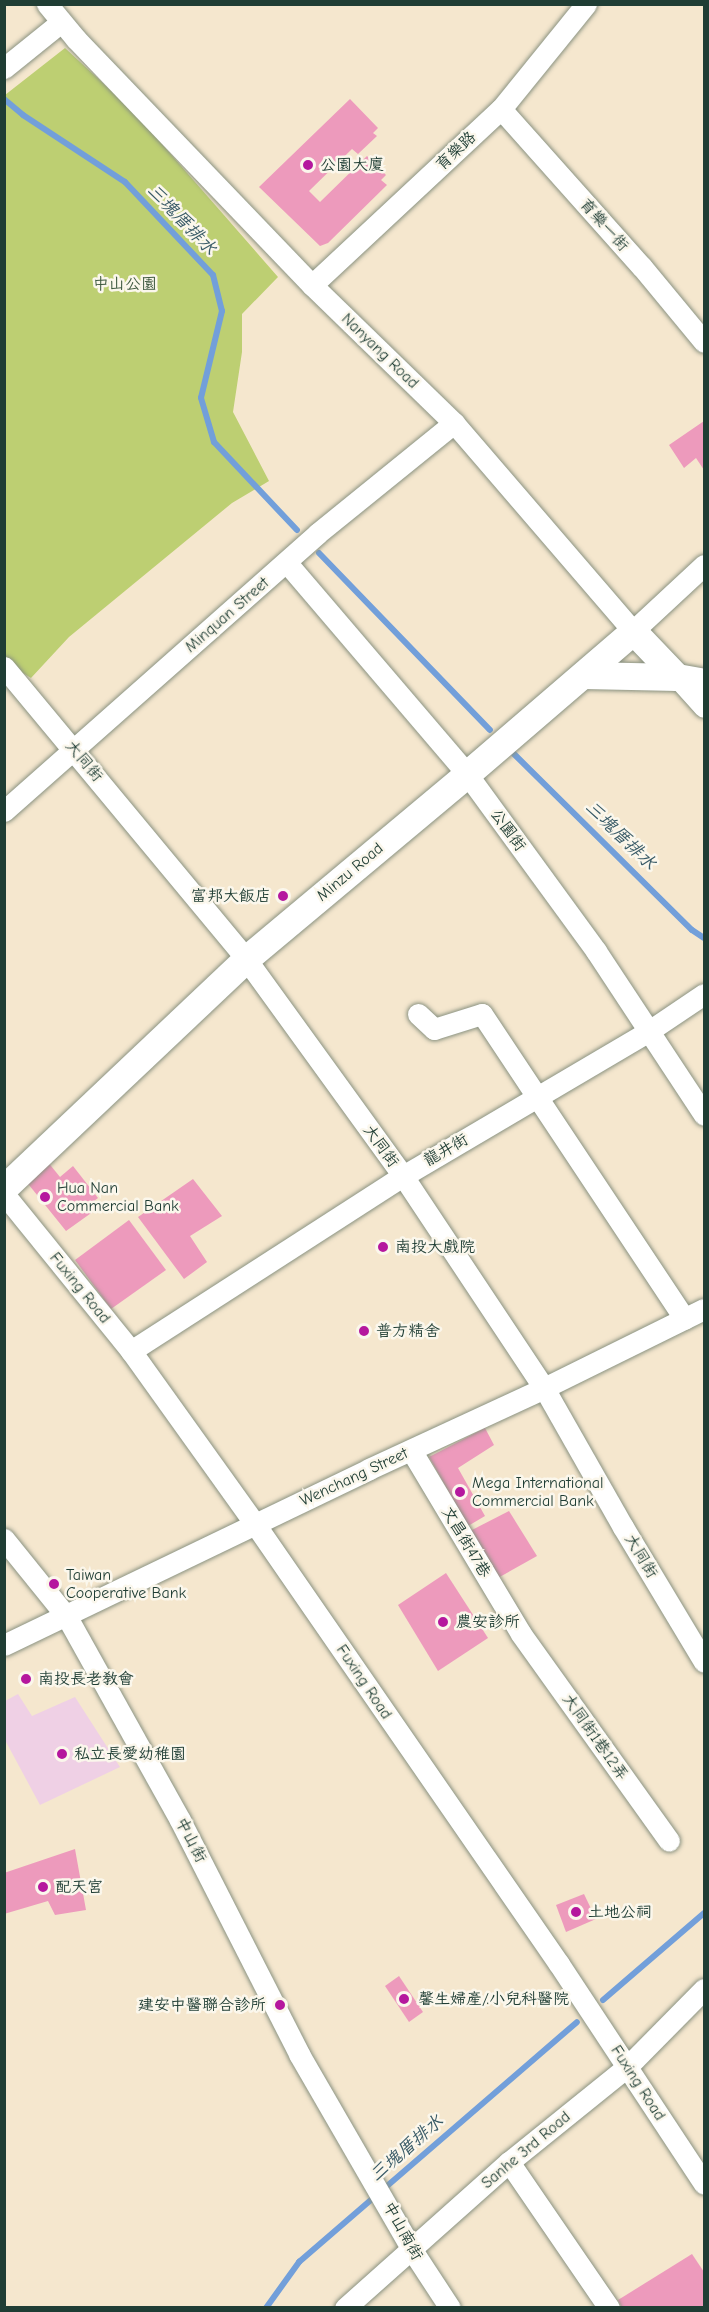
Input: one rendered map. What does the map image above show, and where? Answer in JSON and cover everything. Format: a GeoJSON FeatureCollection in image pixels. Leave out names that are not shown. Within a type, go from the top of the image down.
{"type":"FeatureCollection","features":[{"type":"Feature","properties":{"kind":"main road","name":"Minzu Road"},"geometry":{"type":"LineString","coordinates":[[4,1188],[246,959],[584,675],[633,631]]}},
{"type":"Feature","properties":{"kind":"main road","name":"Nanyang Road"},"geometry":{"type":"LineString","coordinates":[[633,631],[677,677]]}},
{"type":"Feature","properties":{"kind":"main road"},"geometry":{"type":"LineString","coordinates":[[584,675],[677,677],[705,682]]}},
{"type":"Feature","properties":{"kind":"street","name":"Nanyang Road"},"geometry":{"type":"LineString","coordinates":[[46,4],[312,285],[454,423],[633,631]]}},
{"type":"Feature","properties":{"kind":"street","name":"育樂路"},"geometry":{"type":"LineString","coordinates":[[312,285],[501,110],[586,4]]}},
{"type":"Feature","properties":{"kind":"street"},"geometry":{"type":"LineString","coordinates":[[4,68],[61,22]]}},
{"type":"Feature","properties":{"kind":"street","name":"育樂一街"},"geometry":{"type":"LineString","coordinates":[[501,110],[642,267],[705,342]]}},
{"type":"Feature","properties":{"kind":"street","name":"Minquan Street"},"geometry":{"type":"LineString","coordinates":[[4,811],[287,563],[318,532],[454,423]]}},
{"type":"Feature","properties":{"kind":"street","name":"公園街"},"geometry":{"type":"LineString","coordinates":[[287,563],[467,774],[596,951],[705,1115]]}},
{"type":"Feature","properties":{"kind":"street","name":"Minzu Road"},"geometry":{"type":"LineString","coordinates":[[633,631],[705,565]]}},
{"type":"Feature","properties":{"kind":"street","name":"大同街"},"geometry":{"type":"LineString","coordinates":[[4,667],[74,748],[246,959],[403,1176],[544,1388],[623,1527],[705,1662]]}},
{"type":"Feature","properties":{"kind":"street","name":"Nanyang Road"},"geometry":{"type":"LineString","coordinates":[[677,677],[705,707]]}},
{"type":"Feature","properties":{"kind":"street","name":"龍井街"},"geometry":{"type":"LineString","coordinates":[[131,1351],[403,1176],[649,1031],[705,994]]}},
{"type":"Feature","properties":{"kind":"street"},"geometry":{"type":"LineString","coordinates":[[418,1014],[434,1029],[482,1014],[684,1319]]}},
{"type":"Feature","properties":{"kind":"street","name":"Fuxing Road"},"geometry":{"type":"LineString","coordinates":[[4,1194],[131,1351],[255,1524],[627,2066],[705,2184]]}},
{"type":"Feature","properties":{"kind":"street","name":"Wenchang Street"},"geometry":{"type":"LineString","coordinates":[[4,1646],[705,1309]]}},
{"type":"Feature","properties":{"kind":"street","name":"文昌街47巷"},"geometry":{"type":"LineString","coordinates":[[411,1450],[521,1634]]}},
{"type":"Feature","properties":{"kind":"street","name":"中山街"},"geometry":{"type":"LineString","coordinates":[[4,1539],[67,1617],[180,1820],[299,2054],[364,2162]]}},
{"type":"Feature","properties":{"kind":"street","name":"大同街1巷12弄"},"geometry":{"type":"LineString","coordinates":[[521,1634],[669,1841]]}},
{"type":"Feature","properties":{"kind":"street","name":"Sanhe 3rd Road"},"geometry":{"type":"LineString","coordinates":[[345,2307],[509,2162],[627,2066],[705,1989]]}},
{"type":"Feature","properties":{"kind":"street","name":"中山南街"},"geometry":{"type":"LineString","coordinates":[[364,2162],[412,2250],[450,2307]]}},
{"type":"Feature","properties":{"kind":"street"},"geometry":{"type":"LineString","coordinates":[[509,2162],[609,2307]]}},
{"type":"Feature","properties":{"kind":"shaded area","name":"私立長愛幼稚園"},"geometry":{"type":"Polygon","coordinates":[[[18,1694],[32,1716],[75,1697],[120,1767],[40,1805],[5,1740],[5,1701],[18,1694]]]}},
{"type":"Feature","properties":{"kind":"green space","name":"中山公園"},"geometry":{"type":"Polygon","coordinates":[[[65,48],[133,111],[278,277],[242,314],[242,352],[233,412],[269,481],[232,503],[69,637],[31,678],[15,668],[5,655],[5,95],[65,48]]]}},
{"type":"Feature","properties":{"kind":"building","name":"公園大廈"},"geometry":{"type":"Polygon","coordinates":[[[350,99],[378,128],[373,133],[377,136],[358,154],[352,149],[309,191],[320,202],[367,156],[386,175],[381,180],[387,185],[328,243],[320,246],[259,187],[350,99]]]}},
{"type":"Feature","properties":{"kind":"building"},"geometry":{"type":"Polygon","coordinates":[[[704,421],[704,470],[696,458],[684,468],[669,445],[704,421]]]}},
{"type":"Feature","properties":{"kind":"building"},"geometry":{"type":"Polygon","coordinates":[[[47,1161],[60,1177],[73,1166],[98,1198],[90,1204],[94,1211],[66,1231],[25,1180],[47,1161]]]}},
{"type":"Feature","properties":{"kind":"building"},"geometry":{"type":"Polygon","coordinates":[[[193,1179],[222,1216],[190,1236],[207,1262],[184,1279],[138,1217],[193,1179]]]}},
{"type":"Feature","properties":{"kind":"building"},"geometry":{"type":"Polygon","coordinates":[[[129,1220],[166,1270],[111,1309],[75,1260],[129,1220]]]}},
{"type":"Feature","properties":{"kind":"building","name":"Mega International Commercial Bank"},"geometry":{"type":"Polygon","coordinates":[[[485,1428],[494,1445],[458,1468],[485,1516],[468,1526],[429,1457],[485,1428]]]}},
{"type":"Feature","properties":{"kind":"building"},"geometry":{"type":"Polygon","coordinates":[[[509,1511],[537,1556],[496,1579],[470,1531],[509,1511]]]}},
{"type":"Feature","properties":{"kind":"building","name":"農安診所"},"geometry":{"type":"Polygon","coordinates":[[[446,1573],[488,1638],[438,1671],[398,1605],[446,1573]]]}},
{"type":"Feature","properties":{"kind":"building","name":"配天宮"},"geometry":{"type":"Polygon","coordinates":[[[75,1849],[86,1910],[55,1915],[48,1901],[4,1914],[4,1873],[75,1849]]]}},
{"type":"Feature","properties":{"kind":"building","name":"土地公祠"},"geometry":{"type":"Polygon","coordinates":[[[584,1894],[596,1919],[566,1932],[556,1905],[584,1894]]]}},
{"type":"Feature","properties":{"kind":"building","name":"馨生婦產/.小兒科醫院"},"geometry":{"type":"Polygon","coordinates":[[[399,1976],[423,2012],[409,2022],[385,1986],[399,1976]]]}},
{"type":"Feature","properties":{"kind":"building"},"geometry":{"type":"Polygon","coordinates":[[[692,2254],[704,2272],[704,2308],[622,2308],[618,2300],[692,2254]]]}},
{"type":"Feature","properties":{"kind":"waterway","name":"三塊厝排水"},"geometry":{"type":"LineString","coordinates":[[4,99],[23,115],[125,182],[213,275],[222,311],[201,398],[214,442],[297,530]]}},
{"type":"Feature","properties":{"kind":"waterway","name":"三塊厝排水"},"geometry":{"type":"LineString","coordinates":[[319,553],[490,730]]}},
{"type":"Feature","properties":{"kind":"waterway","name":"三塊厝排水"},"geometry":{"type":"LineString","coordinates":[[514,754],[692,930],[704,938]]}},
{"type":"Feature","properties":{"kind":"waterway","name":"三塊厝排水"},"geometry":{"type":"LineString","coordinates":[[603,2000],[704,1913]]}},
{"type":"Feature","properties":{"kind":"waterway","name":"三塊厝排水"},"geometry":{"type":"LineString","coordinates":[[266,2308],[299,2262],[577,2022]]}},
{"type":"Feature","properties":{"kind":"place","name":"公園大廈"},"geometry":{"type":"Point","coordinates":[308,165]}},
{"type":"Feature","properties":{"kind":"place","name":"富邦大飯店"},"geometry":{"type":"Point","coordinates":[283,896]}},
{"type":"Feature","properties":{"kind":"place","name":"Hua Nan Commercial Bank"},"geometry":{"type":"Point","coordinates":[45,1197]}},
{"type":"Feature","properties":{"kind":"place","name":"南投大戲院"},"geometry":{"type":"Point","coordinates":[383,1247]}},
{"type":"Feature","properties":{"kind":"place","name":"普方精舍"},"geometry":{"type":"Point","coordinates":[364,1331]}},
{"type":"Feature","properties":{"kind":"place","name":"Mega International Commercial Bank"},"geometry":{"type":"Point","coordinates":[460,1492]}},
{"type":"Feature","properties":{"kind":"place","name":"Taiwan Cooperative Bank"},"geometry":{"type":"Point","coordinates":[54,1584]}},
{"type":"Feature","properties":{"kind":"place","name":"農安診所"},"geometry":{"type":"Point","coordinates":[443,1622]}},
{"type":"Feature","properties":{"kind":"place","name":"南投長老教會"},"geometry":{"type":"Point","coordinates":[26,1679]}},
{"type":"Feature","properties":{"kind":"place","name":"私立長愛幼稚園"},"geometry":{"type":"Point","coordinates":[62,1754]}},
{"type":"Feature","properties":{"kind":"place","name":"配天宮"},"geometry":{"type":"Point","coordinates":[43,1887]}},
{"type":"Feature","properties":{"kind":"place","name":"土地公祠"},"geometry":{"type":"Point","coordinates":[576,1912]}},
{"type":"Feature","properties":{"kind":"place","name":"馨生婦產/.小兒科醫院"},"geometry":{"type":"Point","coordinates":[404,1999]}},
{"type":"Feature","properties":{"kind":"place","name":"建安中醫聯合診所"},"geometry":{"type":"Point","coordinates":[280,2005]}}]}
